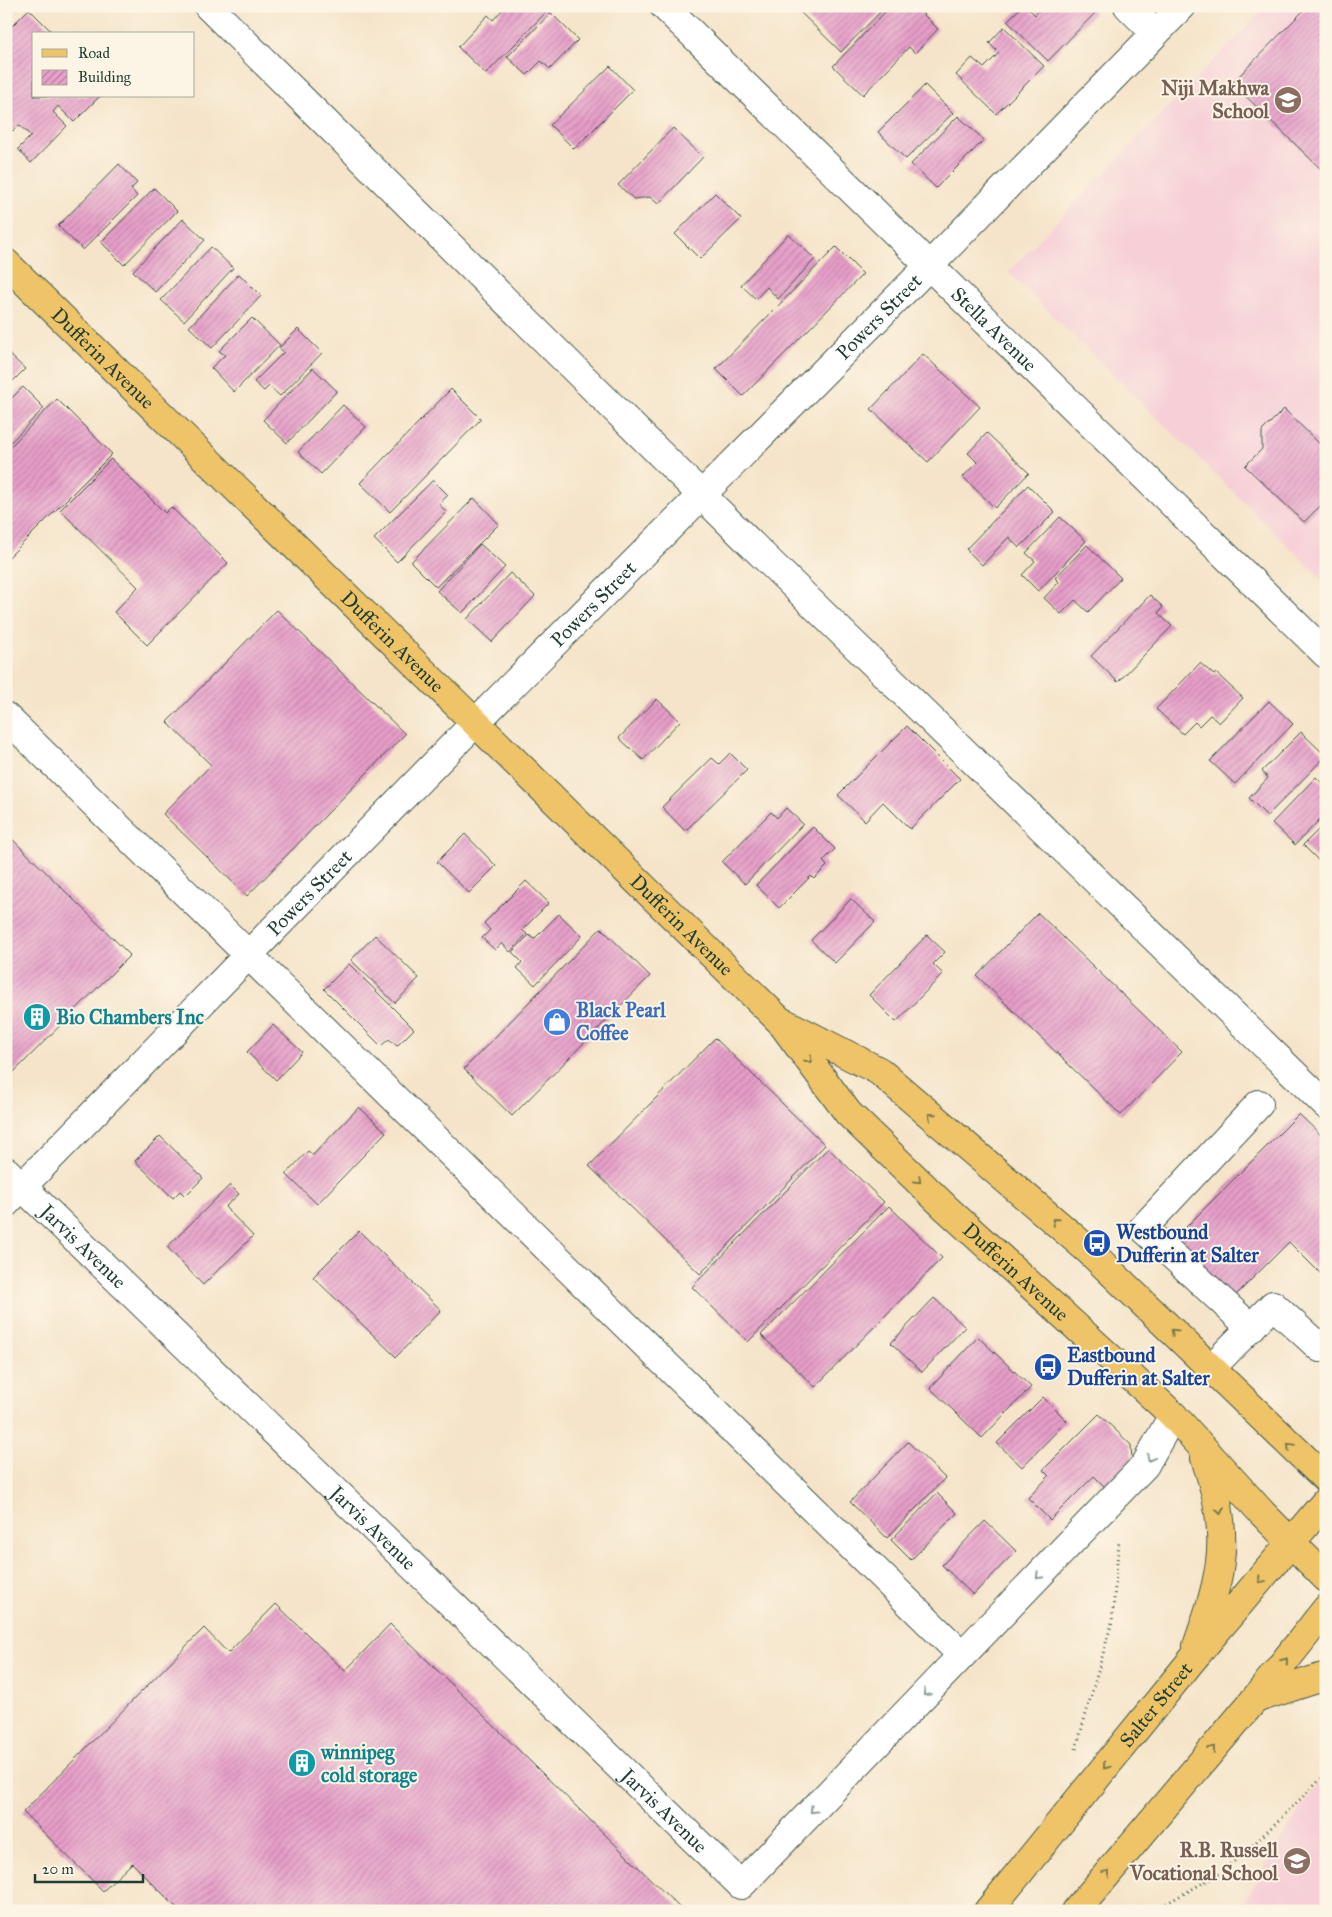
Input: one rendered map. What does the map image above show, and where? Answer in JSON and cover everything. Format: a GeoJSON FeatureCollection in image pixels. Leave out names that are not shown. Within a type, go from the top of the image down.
{"type":"FeatureCollection","features":[{"type":"Feature","properties":{"kind":"main road","name":"Dufferin Avenue"},"geometry":{"type":"LineString","coordinates":[[6,263],[780,1021],[848,1113],[946,1208],[1173,1415],[1263,1514],[1293,1542],[1326,1578]]}},
{"type":"Feature","properties":{"kind":"main road","name":"Dufferin Avenue"},"geometry":{"type":"LineString","coordinates":[[780,1021],[879,1071],[1087,1249],[1326,1479]]}},
{"type":"Feature","properties":{"kind":"main road"},"geometry":{"type":"LineString","coordinates":[[1192,1660],[1215,1593],[1223,1547],[1222,1524],[1216,1489],[1201,1447]]}},
{"type":"Feature","properties":{"kind":"main road","name":"Salter Street"},"geometry":{"type":"LineString","coordinates":[[988,1911],[1192,1660],[1326,1501]]}},
{"type":"Feature","properties":{"kind":"main road"},"geometry":{"type":"LineString","coordinates":[[1076,1911],[1254,1699],[1326,1609]]}},
{"type":"Feature","properties":{"kind":"main road"},"geometry":{"type":"LineString","coordinates":[[1254,1699],[1326,1676]]}},
{"type":"Feature","properties":{"kind":"street"},"geometry":{"type":"LineString","coordinates":[[208,6],[701,495],[1326,1105]]}},
{"type":"Feature","properties":{"kind":"street","name":"Stella Avenue"},"geometry":{"type":"LineString","coordinates":[[664,6],[1326,654]]}},
{"type":"Feature","properties":{"kind":"street"},"geometry":{"type":"LineString","coordinates":[[1128,6],[1155,33]]}},
{"type":"Feature","properties":{"kind":"street","name":"Powers Street"},"geometry":{"type":"LineString","coordinates":[[12,1187],[249,954],[475,723],[929,266],[1182,6]]}},
{"type":"Feature","properties":{"kind":"street"},"geometry":{"type":"LineString","coordinates":[[6,717],[962,1655],[1146,1465],[1173,1415]]}},
{"type":"Feature","properties":{"kind":"street"},"geometry":{"type":"LineString","coordinates":[[1251,1328],[1143,1228],[1259,1104]]}},
{"type":"Feature","properties":{"kind":"street","name":"Jarvis Avenue"},"geometry":{"type":"LineString","coordinates":[[12,1187],[741,1885],[962,1655]]}},
{"type":"Feature","properties":{"kind":"street"},"geometry":{"type":"LineString","coordinates":[[1212,1368],[1273,1305],[1320,1348],[1326,1342]]}},
{"type":"Feature","properties":{"kind":"path"},"geometry":{"type":"LineString","coordinates":[[1074,1756],[1112,1622],[1124,1488]]}},
{"type":"Feature","properties":{"kind":"path"},"geometry":{"type":"LineString","coordinates":[[1153,1911],[1185,1894],[1224,1869],[1247,1851],[1326,1774]]}},
{"type":"Feature","properties":{"kind":"shaded area"},"geometry":{"type":"Polygon","coordinates":[[[1267,6],[1326,6],[1326,583],[1008,272],[1267,6]]]}},
{"type":"Feature","properties":{"kind":"shaded area","name":"R.B. Russell Vocational School"},"geometry":{"type":"Polygon","coordinates":[[[1326,1779],[1326,1911],[1238,1911],[1317,1784],[1326,1779]]]}},
{"type":"Feature","properties":{"kind":"building"},"geometry":{"type":"Polygon","coordinates":[[[506,6],[544,6],[548,10],[486,74],[458,47],[488,15],[493,20],[506,6]]]}},
{"type":"Feature","properties":{"kind":"building"},"geometry":{"type":"Polygon","coordinates":[[[794,6],[886,6],[841,52],[794,6]]]}},
{"type":"Feature","properties":{"kind":"building"},"geometry":{"type":"Polygon","coordinates":[[[891,6],[915,6],[938,29],[915,53],[909,47],[863,95],[833,66],[891,6]]]}},
{"type":"Feature","properties":{"kind":"building"},"geometry":{"type":"Polygon","coordinates":[[[1022,6],[1026,6],[1035,15],[1043,6],[1089,6],[1095,13],[1048,61],[1007,21],[1022,6]]]}},
{"type":"Feature","properties":{"kind":"building","name":"Niji Makhwa School"},"geometry":{"type":"Polygon","coordinates":[[[1308,6],[1326,6],[1326,174],[1232,83],[1308,6]]]}},
{"type":"Feature","properties":{"kind":"building"},"geometry":{"type":"Polygon","coordinates":[[[29,9],[52,32],[32,32],[32,98],[98,98],[74,122],[58,106],[53,112],[67,126],[31,163],[18,149],[31,136],[19,125],[13,131],[6,124],[6,60],[10,57],[6,54],[6,32],[29,9]]]}},
{"type":"Feature","properties":{"kind":"building"},"geometry":{"type":"Polygon","coordinates":[[[551,13],[578,40],[550,69],[541,61],[527,75],[507,57],[551,13]]]}},
{"type":"Feature","properties":{"kind":"building"},"geometry":{"type":"Polygon","coordinates":[[[1004,27],[1044,66],[996,114],[956,75],[972,58],[984,68],[999,53],[989,43],[1004,27]]]}},
{"type":"Feature","properties":{"kind":"building"},"geometry":{"type":"Polygon","coordinates":[[[610,66],[633,90],[574,149],[550,125],[610,66]]]}},
{"type":"Feature","properties":{"kind":"building"},"geometry":{"type":"Polygon","coordinates":[[[925,85],[953,113],[906,159],[878,132],[925,85]]]}},
{"type":"Feature","properties":{"kind":"building"},"geometry":{"type":"Polygon","coordinates":[[[958,116],[984,140],[936,188],[911,164],[958,116]]]}},
{"type":"Feature","properties":{"kind":"building"},"geometry":{"type":"Polygon","coordinates":[[[673,128],[703,157],[658,204],[650,197],[634,199],[618,185],[673,128]]]}},
{"type":"Feature","properties":{"kind":"building"},"geometry":{"type":"Polygon","coordinates":[[[119,164],[137,183],[131,189],[137,196],[83,250],[58,226],[119,164]]]}},
{"type":"Feature","properties":{"kind":"building"},"geometry":{"type":"Polygon","coordinates":[[[154,188],[177,211],[124,265],[101,242],[154,188]]]}},
{"type":"Feature","properties":{"kind":"building"},"geometry":{"type":"Polygon","coordinates":[[[715,193],[741,219],[700,259],[675,234],[715,193]]]}},
{"type":"Feature","properties":{"kind":"building"},"geometry":{"type":"Polygon","coordinates":[[[183,219],[205,240],[155,292],[133,271],[183,219]]]}},
{"type":"Feature","properties":{"kind":"building"},"geometry":{"type":"Polygon","coordinates":[[[788,234],[815,259],[778,299],[767,287],[756,299],[741,285],[788,234]]]}},
{"type":"Feature","properties":{"kind":"building"},"geometry":{"type":"Polygon","coordinates":[[[211,247],[233,268],[184,321],[161,300],[211,247]]]}},
{"type":"Feature","properties":{"kind":"building"},"geometry":{"type":"Polygon","coordinates":[[[836,247],[863,274],[743,396],[716,369],[836,247]]]}},
{"type":"Feature","properties":{"kind":"building"},"geometry":{"type":"Polygon","coordinates":[[[239,274],[261,296],[212,348],[189,327],[239,274]]]}},
{"type":"Feature","properties":{"kind":"building"},"geometry":{"type":"Polygon","coordinates":[[[252,318],[280,345],[234,392],[211,368],[225,355],[219,351],[252,318]]]}},
{"type":"Feature","properties":{"kind":"building"},"geometry":{"type":"Polygon","coordinates":[[[298,329],[322,353],[280,396],[269,386],[264,391],[254,382],[284,352],[279,348],[298,329]]]}},
{"type":"Feature","properties":{"kind":"building"},"geometry":{"type":"Polygon","coordinates":[[[6,351],[25,369],[6,388],[6,351]]]}},
{"type":"Feature","properties":{"kind":"building"},"geometry":{"type":"Polygon","coordinates":[[[923,354],[980,407],[928,462],[871,409],[923,354]]]}},
{"type":"Feature","properties":{"kind":"building"},"geometry":{"type":"Polygon","coordinates":[[[313,368],[337,391],[287,443],[263,420],[313,368]]]}},
{"type":"Feature","properties":{"kind":"building"},"geometry":{"type":"Polygon","coordinates":[[[23,387],[44,408],[6,447],[6,404],[23,387]]]}},
{"type":"Feature","properties":{"kind":"building"},"geometry":{"type":"Polygon","coordinates":[[[451,389],[481,419],[390,512],[360,483],[451,389]]]}},
{"type":"Feature","properties":{"kind":"building"},"geometry":{"type":"Polygon","coordinates":[[[57,399],[112,454],[6,560],[6,451],[57,399]]]}},
{"type":"Feature","properties":{"kind":"building"},"geometry":{"type":"Polygon","coordinates":[[[343,405],[366,427],[321,474],[298,452],[343,405]]]}},
{"type":"Feature","properties":{"kind":"building"},"geometry":{"type":"Polygon","coordinates":[[[1284,409],[1326,450],[1326,500],[1304,522],[1245,466],[1262,449],[1262,431],[1284,409]]]}},
{"type":"Feature","properties":{"kind":"building"},"geometry":{"type":"Polygon","coordinates":[[[987,433],[1029,473],[995,508],[963,477],[977,462],[968,453],[987,433]]]}},
{"type":"Feature","properties":{"kind":"building"},"geometry":{"type":"Polygon","coordinates":[[[111,459],[165,513],[171,507],[228,563],[147,645],[114,612],[138,587],[60,510],[111,459]]]}},
{"type":"Feature","properties":{"kind":"building"},"geometry":{"type":"Polygon","coordinates":[[[433,480],[448,495],[439,504],[446,512],[397,562],[374,539],[433,480]]]}},
{"type":"Feature","properties":{"kind":"building"},"geometry":{"type":"Polygon","coordinates":[[[1028,485],[1055,512],[1019,548],[1009,537],[982,565],[966,549],[1028,485]]]}},
{"type":"Feature","properties":{"kind":"building"},"geometry":{"type":"Polygon","coordinates":[[[474,498],[499,524],[436,587],[411,562],[474,498]]]}},
{"type":"Feature","properties":{"kind":"building"},"geometry":{"type":"Polygon","coordinates":[[[1060,517],[1086,541],[1038,591],[1022,575],[1035,561],[1026,553],[1060,517]]]}},
{"type":"Feature","properties":{"kind":"building"},"geometry":{"type":"Polygon","coordinates":[[[480,544],[505,567],[462,613],[437,591],[480,544]]]}},
{"type":"Feature","properties":{"kind":"building"},"geometry":{"type":"Polygon","coordinates":[[[1087,545],[1121,578],[1088,612],[1075,600],[1061,614],[1044,598],[1059,582],[1055,578],[1087,545]]]}},
{"type":"Feature","properties":{"kind":"building"},"geometry":{"type":"Polygon","coordinates":[[[510,573],[535,596],[492,642],[467,619],[510,573]]]}},
{"type":"Feature","properties":{"kind":"building"},"geometry":{"type":"Polygon","coordinates":[[[1150,595],[1163,607],[1158,613],[1172,626],[1118,682],[1091,656],[1150,595]]]}},
{"type":"Feature","properties":{"kind":"building"},"geometry":{"type":"Polygon","coordinates":[[[277,610],[405,734],[247,896],[163,814],[211,765],[167,722],[277,610]]]}},
{"type":"Feature","properties":{"kind":"building"},"geometry":{"type":"Polygon","coordinates":[[[1200,663],[1214,675],[1216,673],[1243,698],[1219,723],[1210,715],[1199,726],[1195,722],[1183,734],[1156,709],[1200,663]]]}},
{"type":"Feature","properties":{"kind":"building"},"geometry":{"type":"Polygon","coordinates":[[[657,699],[680,721],[643,760],[619,738],[657,699]]]}},
{"type":"Feature","properties":{"kind":"building"},"geometry":{"type":"Polygon","coordinates":[[[1269,701],[1293,724],[1235,784],[1210,761],[1269,701]]]}},
{"type":"Feature","properties":{"kind":"building"},"geometry":{"type":"Polygon","coordinates":[[[907,726],[960,779],[910,829],[883,802],[865,821],[838,795],[907,726]]]}},
{"type":"Feature","properties":{"kind":"building"},"geometry":{"type":"Polygon","coordinates":[[[1301,732],[1326,756],[1267,816],[1249,798],[1268,778],[1262,771],[1301,732]]]}},
{"type":"Feature","properties":{"kind":"building"},"geometry":{"type":"Polygon","coordinates":[[[730,753],[747,770],[685,831],[662,807],[712,758],[719,764],[730,753]]]}},
{"type":"Feature","properties":{"kind":"building"},"geometry":{"type":"Polygon","coordinates":[[[1316,777],[1326,787],[1326,813],[1295,845],[1272,823],[1316,777]]]}},
{"type":"Feature","properties":{"kind":"building"},"geometry":{"type":"Polygon","coordinates":[[[786,808],[803,824],[745,884],[722,862],[771,812],[777,818],[786,808]]]}},
{"type":"Feature","properties":{"kind":"building"},"geometry":{"type":"Polygon","coordinates":[[[1326,822],[1326,868],[1303,845],[1326,822]]]}},
{"type":"Feature","properties":{"kind":"building"},"geometry":{"type":"Polygon","coordinates":[[[813,827],[835,849],[823,861],[827,866],[814,879],[811,876],[779,908],[756,885],[813,827]]]}},
{"type":"Feature","properties":{"kind":"building","name":"Bio Chambers Inc"},"geometry":{"type":"Polygon","coordinates":[[[6,833],[130,955],[6,1080],[6,833]]]}},
{"type":"Feature","properties":{"kind":"building"},"geometry":{"type":"Polygon","coordinates":[[[465,834],[496,866],[469,893],[437,862],[465,834]]]}},
{"type":"Feature","properties":{"kind":"building"},"geometry":{"type":"Polygon","coordinates":[[[526,881],[549,903],[522,930],[527,934],[510,952],[502,943],[495,950],[482,938],[490,930],[484,923],[526,881]]]}},
{"type":"Feature","properties":{"kind":"building"},"geometry":{"type":"Polygon","coordinates":[[[851,899],[875,922],[835,963],[811,940],[851,899]]]}},
{"type":"Feature","properties":{"kind":"building"},"geometry":{"type":"Polygon","coordinates":[[[1038,913],[1182,1052],[1121,1115],[977,976],[1038,913]]]}},
{"type":"Feature","properties":{"kind":"building"},"geometry":{"type":"Polygon","coordinates":[[[559,914],[582,936],[535,985],[517,968],[522,962],[512,952],[529,935],[534,939],[559,914]]]}},
{"type":"Feature","properties":{"kind":"building","name":"Black Pearl Coffee"},"geometry":{"type":"Polygon","coordinates":[[[601,928],[650,976],[512,1116],[464,1069],[601,928]]]}},
{"type":"Feature","properties":{"kind":"building"},"geometry":{"type":"Polygon","coordinates":[[[375,935],[419,978],[395,1003],[351,960],[375,935]]]}},
{"type":"Feature","properties":{"kind":"building"},"geometry":{"type":"Polygon","coordinates":[[[927,935],[945,952],[933,964],[943,974],[896,1022],[869,995],[927,935]]]}},
{"type":"Feature","properties":{"kind":"building"},"geometry":{"type":"Polygon","coordinates":[[[349,964],[414,1029],[397,1046],[389,1039],[381,1046],[324,989],[349,964]]]}},
{"type":"Feature","properties":{"kind":"building"},"geometry":{"type":"Polygon","coordinates":[[[273,1025],[302,1052],[276,1080],[247,1052],[273,1025]]]}},
{"type":"Feature","properties":{"kind":"building"},"geometry":{"type":"Polygon","coordinates":[[[715,1038],[825,1145],[700,1274],[589,1166],[715,1038]]]}},
{"type":"Feature","properties":{"kind":"building"},"geometry":{"type":"Polygon","coordinates":[[[359,1107],[386,1132],[317,1204],[286,1174],[308,1151],[313,1155],[359,1107]]]}},
{"type":"Feature","properties":{"kind":"building"},"geometry":{"type":"Polygon","coordinates":[[[1299,1114],[1326,1140],[1326,1279],[1289,1242],[1230,1301],[1171,1242],[1299,1114]]]}},
{"type":"Feature","properties":{"kind":"building"},"geometry":{"type":"Polygon","coordinates":[[[160,1136],[203,1178],[185,1196],[180,1191],[173,1198],[135,1161],[160,1136]]]}},
{"type":"Feature","properties":{"kind":"building"},"geometry":{"type":"Polygon","coordinates":[[[828,1148],[884,1202],[748,1342],[692,1287],[828,1148]]]}},
{"type":"Feature","properties":{"kind":"building"},"geometry":{"type":"Polygon","coordinates":[[[230,1185],[239,1194],[225,1207],[253,1236],[203,1285],[167,1247],[230,1185]]]}},
{"type":"Feature","properties":{"kind":"building"},"geometry":{"type":"Polygon","coordinates":[[[889,1206],[942,1258],[815,1387],[761,1335],[889,1206]]]}},
{"type":"Feature","properties":{"kind":"building"},"geometry":{"type":"Polygon","coordinates":[[[359,1231],[441,1310],[396,1357],[313,1277],[359,1231]]]}},
{"type":"Feature","properties":{"kind":"building"},"geometry":{"type":"Polygon","coordinates":[[[934,1298],[965,1327],[922,1372],[891,1343],[934,1298]]]}},
{"type":"Feature","properties":{"kind":"building"},"geometry":{"type":"Polygon","coordinates":[[[978,1337],[1031,1387],[982,1438],[930,1388],[978,1337]]]}},
{"type":"Feature","properties":{"kind":"building"},"geometry":{"type":"Polygon","coordinates":[[[1043,1397],[1067,1421],[1022,1467],[997,1443],[1043,1397]]]}},
{"type":"Feature","properties":{"kind":"building"},"geometry":{"type":"Polygon","coordinates":[[[1099,1414],[1131,1445],[1132,1459],[1105,1487],[1094,1476],[1050,1520],[1028,1498],[1049,1476],[1043,1470],[1099,1414]]]}},
{"type":"Feature","properties":{"kind":"building"},"geometry":{"type":"Polygon","coordinates":[[[908,1442],[945,1478],[887,1538],[850,1502],[908,1442]]]}},
{"type":"Feature","properties":{"kind":"building"},"geometry":{"type":"Polygon","coordinates":[[[937,1493],[957,1513],[911,1560],[891,1540],[937,1493]]]}},
{"type":"Feature","properties":{"kind":"building"},"geometry":{"type":"Polygon","coordinates":[[[985,1521],[1016,1551],[973,1595],[942,1565],[985,1521]]]}},
{"type":"Feature","properties":{"kind":"building","name":"winnipeg cold storage"},"geometry":{"type":"Polygon","coordinates":[[[276,1604],[345,1671],[390,1624],[683,1911],[180,1911],[132,1863],[103,1891],[23,1812],[204,1628],[228,1653],[276,1604]]]}},
{"type":"Feature","properties":{"kind":"place","name":"Niji Makhwa School"},"geometry":{"type":"Point","coordinates":[1288,100]}},
{"type":"Feature","properties":{"kind":"place","name":"Bio Chambers Inc"},"geometry":{"type":"Point","coordinates":[37,1017]}},
{"type":"Feature","properties":{"kind":"place","name":"Black Pearl Coffee"},"geometry":{"type":"Point","coordinates":[557,1022]}},
{"type":"Feature","properties":{"kind":"place","name":"Westbound Dufferin at Salter"},"geometry":{"type":"Point","coordinates":[1097,1243]}},
{"type":"Feature","properties":{"kind":"place","name":"Eastbound Dufferin at Salter"},"geometry":{"type":"Point","coordinates":[1048,1367]}},
{"type":"Feature","properties":{"kind":"place","name":"winnipeg cold storage"},"geometry":{"type":"Point","coordinates":[302,1763]}},
{"type":"Feature","properties":{"kind":"place","name":"R.B. Russell Vocational School"},"geometry":{"type":"Point","coordinates":[1297,1861]}}]}
